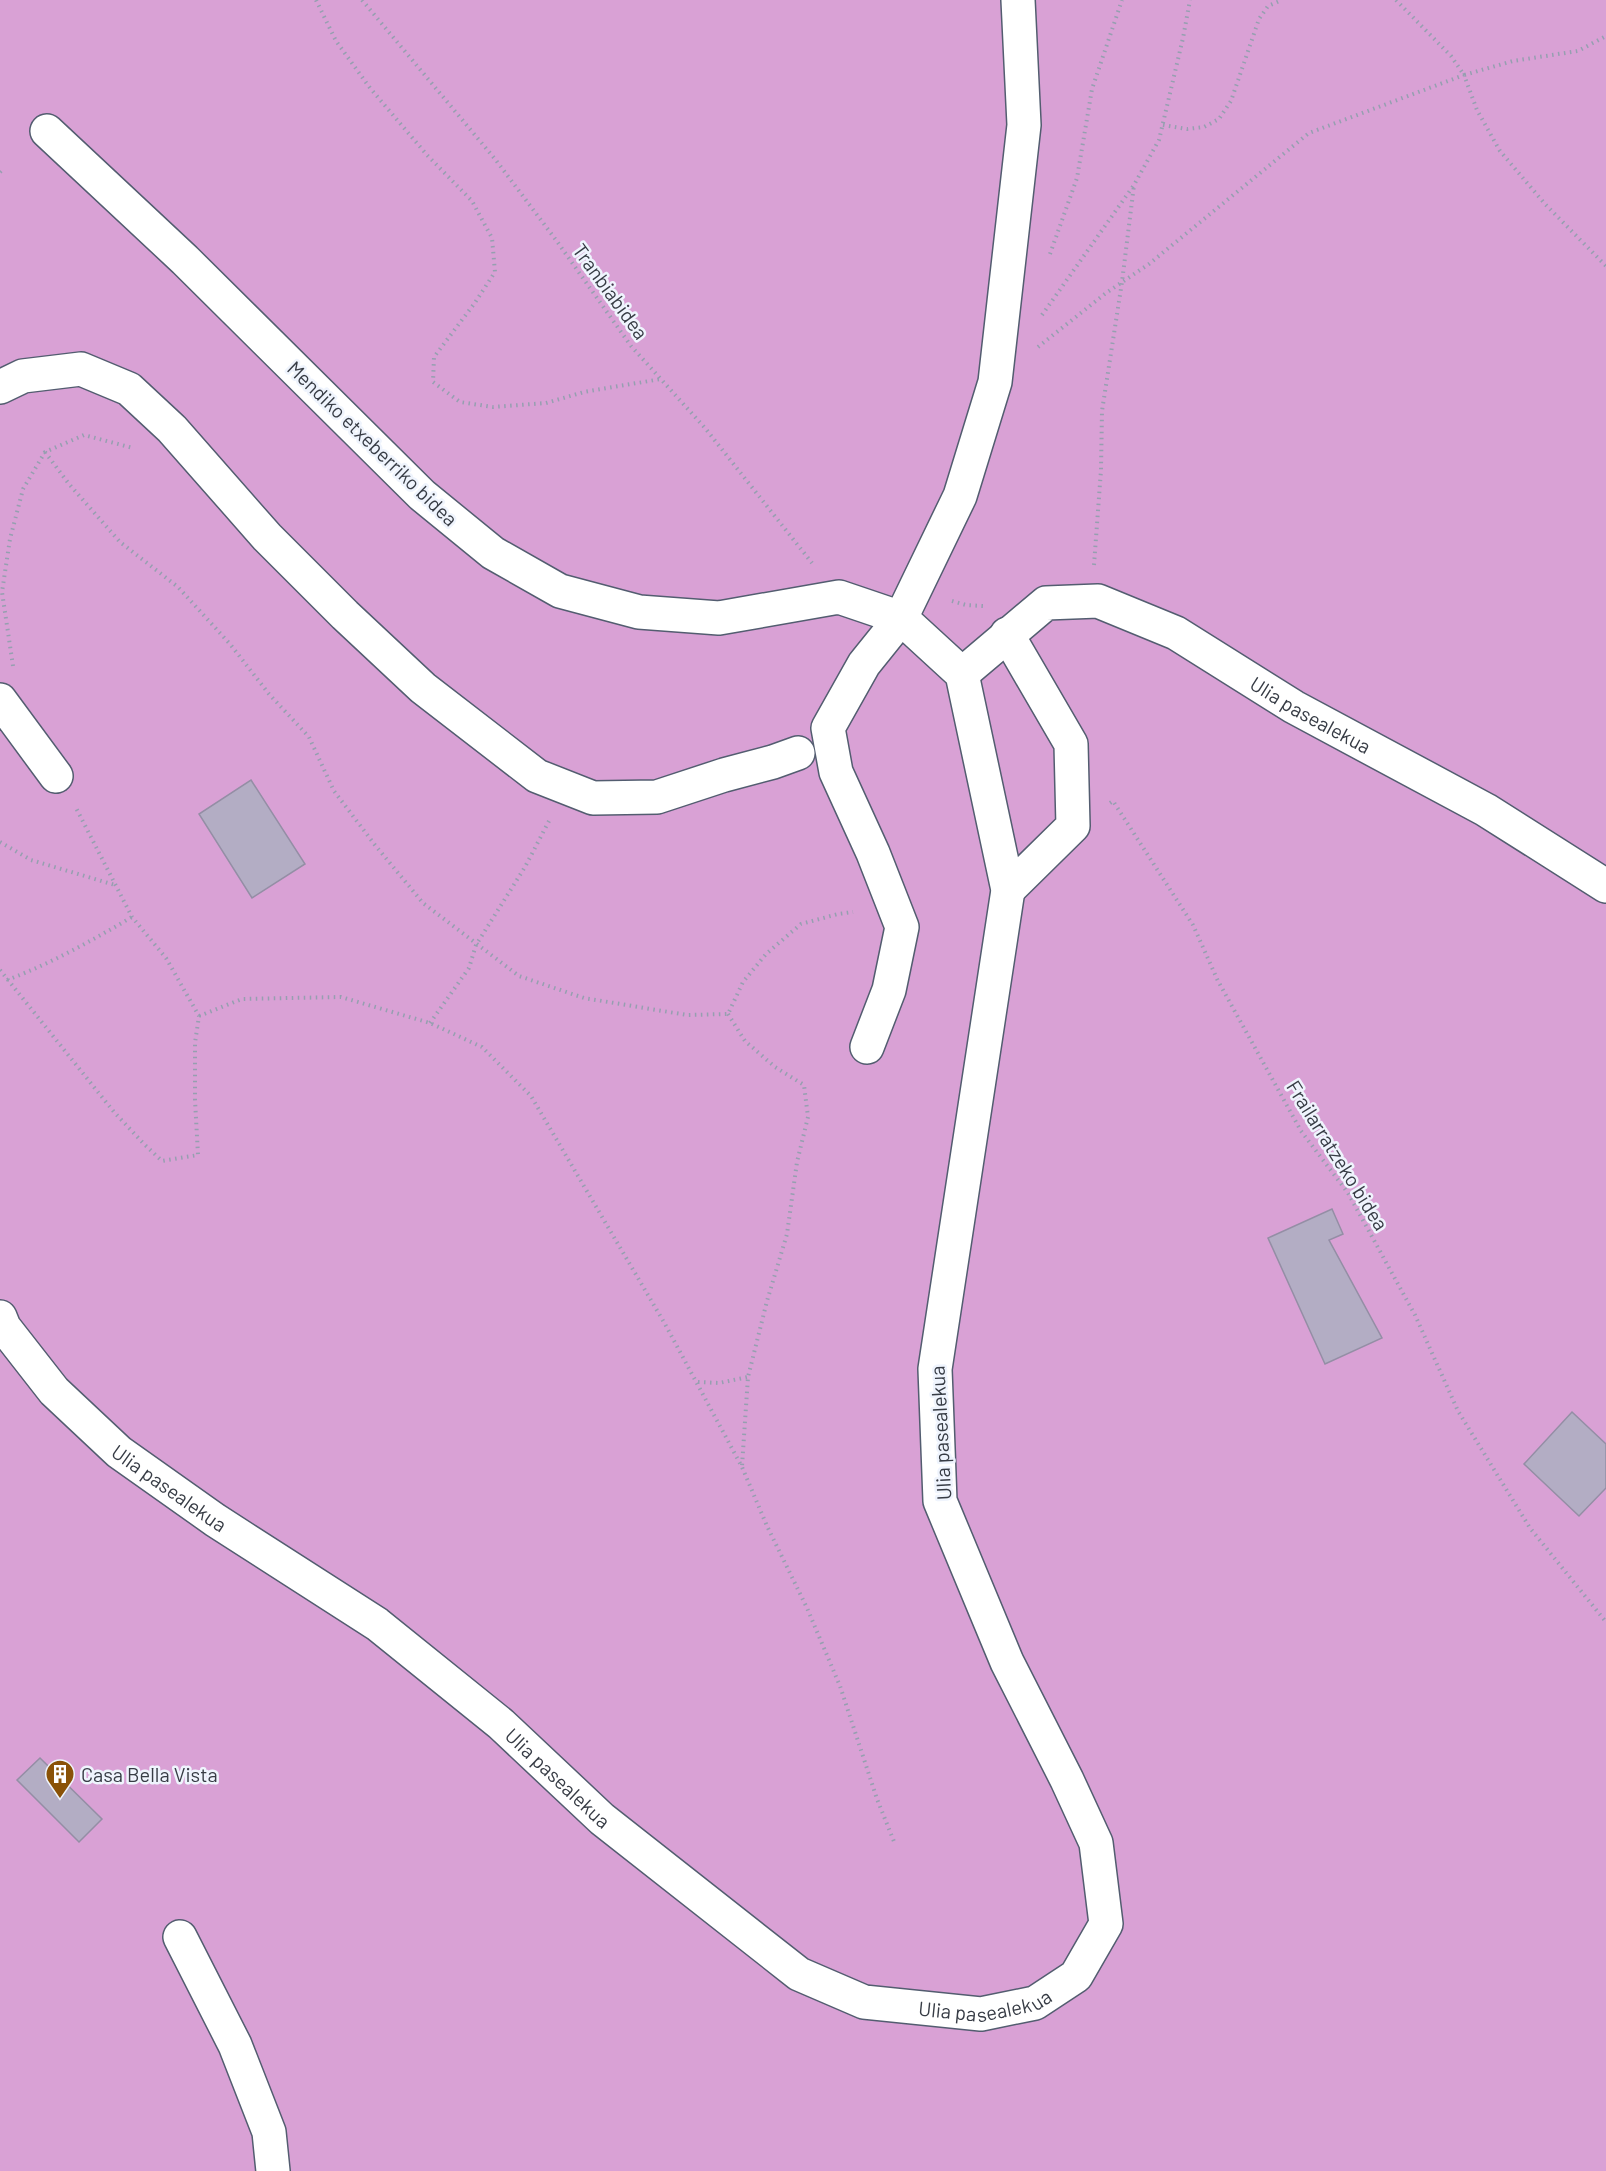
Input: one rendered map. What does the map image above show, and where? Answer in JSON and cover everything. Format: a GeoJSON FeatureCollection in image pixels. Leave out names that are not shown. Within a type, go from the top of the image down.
{"type":"FeatureCollection","features":[{"type":"Feature","properties":{"kind":"street"},"geometry":{"type":"LineString","coordinates":[[867,1047],[889,990],[902,927],[873,853],[836,772],[828,728],[864,664],[901,618],[960,496],[995,382],[1024,125],[1018,0]]}},
{"type":"Feature","properties":{"kind":"street","name":"Mendiko etxeberriko bidea"},"geometry":{"type":"LineString","coordinates":[[47,131],[185,260],[422,495],[493,553],[560,591],[639,612],[719,618],[839,597]]}},
{"type":"Feature","properties":{"kind":"street"},"geometry":{"type":"LineString","coordinates":[[0,387],[23,376],[81,369],[129,389],[172,429],[267,537],[345,615],[423,688],[537,776],[593,798],[657,797],[798,753]]}},
{"type":"Feature","properties":{"kind":"street"},"geometry":{"type":"LineString","coordinates":[[839,597],[901,618],[962,674]]}},
{"type":"Feature","properties":{"kind":"street","name":"Ulia pasealekua"},"geometry":{"type":"LineString","coordinates":[[0,1317],[4,1327],[54,1391],[119,1452],[215,1520],[377,1624],[501,1724],[602,1819],[799,1974],[864,2002],[981,2014],[1035,2003],[1076,1976],[1106,1924],[1096,1843],[1007,1662],[940,1501],[935,1369],[1008,890],[962,674],[1046,603],[1098,601],[1176,633],[1294,706],[1486,810],[1606,886]]}},
{"type":"Feature","properties":{"kind":"street"},"geometry":{"type":"LineString","coordinates":[[1008,634],[1071,744],[1073,826],[1008,890]]}},
{"type":"Feature","properties":{"kind":"street"},"geometry":{"type":"LineString","coordinates":[[0,700],[56,776]]}},
{"type":"Feature","properties":{"kind":"street"},"geometry":{"type":"LineString","coordinates":[[180,1937],[236,2045],[269,2132],[273,2171]]}},
{"type":"Feature","properties":{"kind":"path"},"geometry":{"type":"LineString","coordinates":[[316,0],[336,41],[370,88],[427,155],[472,201],[492,238],[495,272],[434,357],[433,382],[460,402],[493,406],[546,403],[584,392],[661,379]]}},
{"type":"Feature","properties":{"kind":"path","name":"Tranbiabidea"},"geometry":{"type":"LineString","coordinates":[[362,0],[495,159],[631,346],[705,428],[839,597]]}},
{"type":"Feature","properties":{"kind":"path"},"geometry":{"type":"LineString","coordinates":[[1047,261],[1077,178],[1092,88],[1122,0]]}},
{"type":"Feature","properties":{"kind":"path"},"geometry":{"type":"LineString","coordinates":[[1037,321],[1134,185],[1159,140],[1184,38],[1190,0]]}},
{"type":"Feature","properties":{"kind":"path"},"geometry":{"type":"LineString","coordinates":[[1163,125],[1187,129],[1204,127],[1219,119],[1231,101],[1259,19],[1268,6],[1281,0]]}},
{"type":"Feature","properties":{"kind":"path"},"geometry":{"type":"LineString","coordinates":[[1396,0],[1451,56],[1464,75],[1477,110],[1500,151],[1545,204],[1606,266]]}},
{"type":"Feature","properties":{"kind":"path"},"geometry":{"type":"LineString","coordinates":[[995,382],[1122,282],[1149,264],[1308,133],[1464,75],[1513,61],[1578,51],[1606,36]]}},
{"type":"Feature","properties":{"kind":"path"},"geometry":{"type":"LineString","coordinates":[[1093,570],[1101,470],[1102,411],[1134,185]]}},
{"type":"Feature","properties":{"kind":"path"},"geometry":{"type":"LineString","coordinates":[[19,726],[21,713],[2,592],[10,538],[23,489],[45,452],[84,435],[140,451]]}},
{"type":"Feature","properties":{"kind":"path"},"geometry":{"type":"LineString","coordinates":[[45,452],[69,484],[120,542],[178,587],[230,644],[269,694],[309,737],[334,791],[423,903],[519,976],[584,998],[687,1016],[728,1014]]}},
{"type":"Feature","properties":{"kind":"path"},"geometry":{"type":"LineString","coordinates":[[949,595],[952,600],[966,605],[989,607]]}},
{"type":"Feature","properties":{"kind":"path"},"geometry":{"type":"LineString","coordinates":[[0,970],[114,1112],[162,1161],[198,1155],[195,1043],[200,1016],[166,958],[132,917],[84,821],[56,776]]}},
{"type":"Feature","properties":{"kind":"path"},"geometry":{"type":"LineString","coordinates":[[430,1023],[469,968],[476,945],[525,867],[567,788]]}},
{"type":"Feature","properties":{"kind":"path","name":"Frailarratzeko bidea"},"geometry":{"type":"LineString","coordinates":[[1073,826],[1113,801],[1193,925],[1218,981],[1301,1131],[1348,1193],[1415,1315],[1458,1411],[1530,1528],[1606,1622]]}},
{"type":"Feature","properties":{"kind":"path"},"geometry":{"type":"LineString","coordinates":[[0,842],[31,860],[115,885]]}},
{"type":"Feature","properties":{"kind":"path"},"geometry":{"type":"LineString","coordinates":[[728,1014],[743,982],[766,954],[801,924],[853,912]]}},
{"type":"Feature","properties":{"kind":"path"},"geometry":{"type":"LineString","coordinates":[[8,980],[44,966],[132,917]]}},
{"type":"Feature","properties":{"kind":"path"},"geometry":{"type":"LineString","coordinates":[[200,1016],[242,999],[341,997],[430,1023],[482,1047],[531,1096],[698,1382],[742,1467],[766,1526],[807,1608],[840,1686],[877,1799],[895,1844]]}},
{"type":"Feature","properties":{"kind":"path"},"geometry":{"type":"LineString","coordinates":[[728,1014],[745,1041],[775,1067],[804,1085],[808,1117],[797,1162],[787,1234],[748,1377],[742,1467]]}},
{"type":"Feature","properties":{"kind":"path"},"geometry":{"type":"LineString","coordinates":[[698,1382],[719,1383],[748,1377]]}},
{"type":"Feature","properties":{"kind":"shaded area"},"geometry":{"type":"Polygon","coordinates":[[[0,0],[1606,0],[1606,2171],[0,2171],[0,0]]]}},
{"type":"Feature","properties":{"kind":"building"},"geometry":{"type":"Polygon","coordinates":[[[251,780],[305,864],[252,898],[199,814],[251,780]]]}},
{"type":"Feature","properties":{"kind":"building"},"geometry":{"type":"Polygon","coordinates":[[[1332,1209],[1343,1234],[1329,1240],[1382,1338],[1325,1364],[1268,1238],[1332,1209]]]}},
{"type":"Feature","properties":{"kind":"building"},"geometry":{"type":"Polygon","coordinates":[[[1572,1412],[1606,1444],[1606,1488],[1579,1516],[1524,1464],[1572,1412]]]}},
{"type":"Feature","properties":{"kind":"building","name":"Casa Bella Vista"},"geometry":{"type":"Polygon","coordinates":[[[40,1758],[102,1819],[79,1842],[17,1780],[40,1758]]]}},
{"type":"Feature","properties":{"kind":"place","name":"Casa Bella Vista"},"geometry":{"type":"Point","coordinates":[60,1800]}}]}
